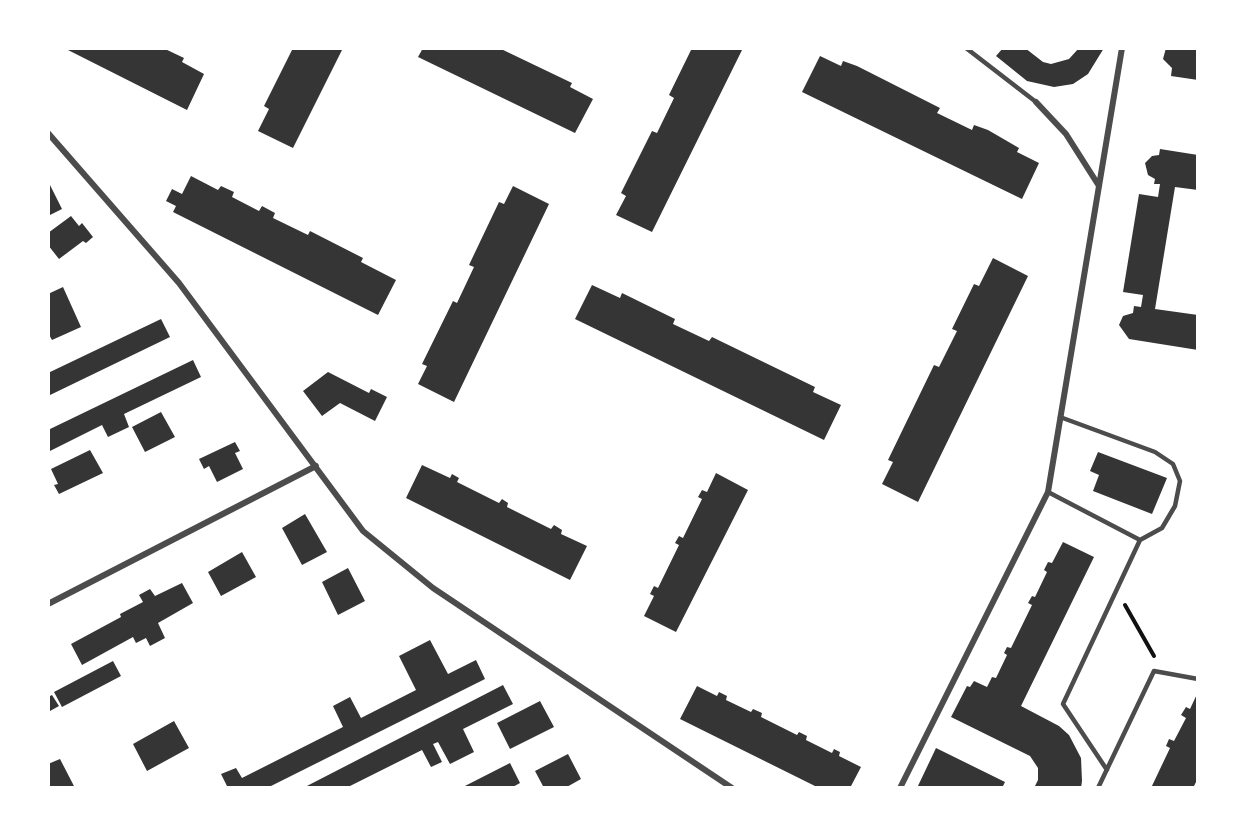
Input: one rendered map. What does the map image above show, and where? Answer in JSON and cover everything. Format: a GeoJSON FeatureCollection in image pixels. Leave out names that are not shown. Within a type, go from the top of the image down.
{"type":"FeatureCollection","features":[{"type":"Feature","properties":{"kind":"street"},"geometry":{"type":"LineString","coordinates":[[900,788],[1048,492],[1122,48]]}},
{"type":"Feature","properties":{"kind":"street"},"geometry":{"type":"LineString","coordinates":[[1036,102],[1066,134],[1099,186]]}},
{"type":"Feature","properties":{"kind":"street"},"geometry":{"type":"LineString","coordinates":[[48,132],[179,283],[363,531],[433,588],[732,788]]}},
{"type":"Feature","properties":{"kind":"street"},"geometry":{"type":"LineString","coordinates":[[48,604],[316,466]]}},
{"type":"Feature","properties":{"kind":"lane"},"geometry":{"type":"LineString","coordinates":[[966,48],[1036,102]]}},
{"type":"Feature","properties":{"kind":"lane"},"geometry":{"type":"LineString","coordinates":[[1060,417],[1155,452],[1173,464],[1180,481],[1175,506],[1162,528],[1140,540],[1063,704],[1107,770]]}},
{"type":"Feature","properties":{"kind":"lane"},"geometry":{"type":"LineString","coordinates":[[1048,492],[1140,540]]}},
{"type":"Feature","properties":{"kind":"lane"},"geometry":{"type":"LineString","coordinates":[[1098,788],[1154,671],[1198,679]]}},
{"type":"Feature","properties":{"kind":"path"},"geometry":{"type":"LineString","coordinates":[[1117,590],[1163,672]]}},
{"type":"Feature","properties":{"kind":"building"},"geometry":{"type":"Polygon","coordinates":[[[64,48],[163,48],[184,58],[182,62],[204,74],[187,110],[64,48]]]}},
{"type":"Feature","properties":{"kind":"building"},"geometry":{"type":"Polygon","coordinates":[[[293,48],[343,48],[293,148],[258,131],[269,109],[264,106],[293,48]]]}},
{"type":"Feature","properties":{"kind":"building"},"geometry":{"type":"Polygon","coordinates":[[[423,48],[499,48],[572,83],[570,87],[593,99],[575,133],[418,57],[423,48]]]}},
{"type":"Feature","properties":{"kind":"building"},"geometry":{"type":"Polygon","coordinates":[[[692,48],[743,48],[652,232],[616,215],[626,196],[621,193],[652,131],[657,133],[674,98],[669,95],[692,48]]]}},
{"type":"Feature","properties":{"kind":"building"},"geometry":{"type":"Polygon","coordinates":[[[1003,48],[1025,48],[1043,62],[1051,64],[1069,59],[1079,48],[1104,48],[1088,74],[1073,84],[1054,87],[1027,81],[996,56],[1003,48]]]}},
{"type":"Feature","properties":{"kind":"building"},"geometry":{"type":"Polygon","coordinates":[[[1166,48],[1198,48],[1198,80],[1171,76],[1172,68],[1163,59],[1166,48]]]}},
{"type":"Feature","properties":{"kind":"building"},"geometry":{"type":"Polygon","coordinates":[[[820,56],[841,66],[843,61],[857,66],[940,108],[937,113],[972,130],[974,125],[988,130],[1019,148],[1017,152],[1039,163],[1022,199],[802,92],[820,56]]]}},
{"type":"Feature","properties":{"kind":"building"},"geometry":{"type":"Polygon","coordinates":[[[1160,149],[1198,155],[1198,190],[1175,187],[1155,309],[1198,315],[1198,350],[1129,339],[1119,325],[1123,316],[1133,313],[1134,306],[1141,307],[1143,295],[1123,292],[1139,194],[1158,197],[1160,184],[1154,184],[1155,179],[1148,175],[1145,163],[1152,156],[1159,155],[1160,149]]]}},
{"type":"Feature","properties":{"kind":"building"},"geometry":{"type":"Polygon","coordinates":[[[191,176],[218,190],[221,186],[234,192],[232,197],[259,211],[262,206],[275,213],[273,218],[308,235],[310,231],[363,258],[361,262],[396,280],[378,315],[173,212],[176,206],[166,201],[172,189],[182,194],[191,176]]]}},
{"type":"Feature","properties":{"kind":"building"},"geometry":{"type":"Polygon","coordinates":[[[48,181],[62,209],[48,216],[48,181]]]}},
{"type":"Feature","properties":{"kind":"building"},"geometry":{"type":"Polygon","coordinates":[[[513,186],[549,204],[454,402],[418,384],[427,366],[422,364],[453,301],[457,303],[474,267],[469,265],[499,202],[504,204],[513,186]]]}},
{"type":"Feature","properties":{"kind":"building"},"geometry":{"type":"Polygon","coordinates":[[[71,216],[79,226],[82,223],[93,237],[86,243],[83,241],[59,259],[48,245],[48,233],[71,216]]]}},
{"type":"Feature","properties":{"kind":"building"},"geometry":{"type":"Polygon","coordinates":[[[993,258],[1028,276],[918,502],[882,484],[893,462],[888,460],[934,365],[939,367],[957,331],[952,329],[974,284],[979,286],[993,258]]]}},
{"type":"Feature","properties":{"kind":"building"},"geometry":{"type":"Polygon","coordinates":[[[592,285],[620,298],[622,293],[675,319],[673,324],[709,341],[712,337],[815,387],[813,392],[841,405],[824,440],[575,319],[592,285]]]}},
{"type":"Feature","properties":{"kind":"building"},"geometry":{"type":"Polygon","coordinates":[[[63,287],[81,327],[52,340],[48,333],[48,294],[63,287]]]}},
{"type":"Feature","properties":{"kind":"building"},"geometry":{"type":"Polygon","coordinates":[[[161,319],[170,337],[48,396],[48,373],[161,319]]]}},
{"type":"Feature","properties":{"kind":"building"},"geometry":{"type":"Polygon","coordinates":[[[193,360],[201,377],[124,414],[129,427],[108,437],[102,425],[48,452],[48,430],[193,360]]]}},
{"type":"Feature","properties":{"kind":"building"},"geometry":{"type":"Polygon","coordinates":[[[328,372],[369,393],[371,389],[387,397],[375,421],[340,403],[322,416],[303,391],[328,372]]]}},
{"type":"Feature","properties":{"kind":"building"},"geometry":{"type":"Polygon","coordinates":[[[161,412],[175,437],[145,452],[132,427],[161,412]]]}},
{"type":"Feature","properties":{"kind":"building"},"geometry":{"type":"Polygon","coordinates":[[[235,442],[240,451],[235,453],[243,469],[217,482],[209,466],[204,469],[199,459],[235,442]]]}},
{"type":"Feature","properties":{"kind":"building"},"geometry":{"type":"Polygon","coordinates":[[[90,450],[103,473],[59,494],[54,485],[58,484],[51,469],[90,450]]]}},
{"type":"Feature","properties":{"kind":"building"},"geometry":{"type":"Polygon","coordinates":[[[1098,452],[1167,478],[1152,514],[1093,491],[1099,475],[1090,471],[1098,452]]]}},
{"type":"Feature","properties":{"kind":"building"},"geometry":{"type":"Polygon","coordinates":[[[422,465],[450,478],[452,474],[459,478],[457,482],[499,503],[502,499],[508,503],[507,507],[551,529],[554,525],[562,530],[561,534],[587,546],[570,580],[406,498],[422,465]]]}},
{"type":"Feature","properties":{"kind":"building"},"geometry":{"type":"Polygon","coordinates":[[[716,473],[748,490],[676,632],[644,616],[654,596],[650,594],[654,586],[658,588],[679,545],[675,543],[679,536],[683,538],[702,499],[698,497],[702,490],[707,492],[716,473]]]}},
{"type":"Feature","properties":{"kind":"building"},"geometry":{"type":"Polygon","coordinates":[[[305,514],[327,552],[302,565],[282,528],[305,514]]]}},
{"type":"Feature","properties":{"kind":"building"},"geometry":{"type":"Polygon","coordinates":[[[1063,542],[1094,557],[1021,706],[1059,726],[1069,735],[1081,758],[1082,781],[1081,788],[1034,788],[1038,780],[1038,768],[1030,756],[951,717],[967,686],[970,687],[974,681],[987,687],[992,677],[996,678],[1007,655],[1004,653],[1007,647],[1011,648],[1032,605],[1028,603],[1032,596],[1035,597],[1047,572],[1044,570],[1048,562],[1052,563],[1063,542]]]}},
{"type":"Feature","properties":{"kind":"building"},"geometry":{"type":"Polygon","coordinates":[[[242,552],[256,577],[221,596],[208,572],[242,552]]]}},
{"type":"Feature","properties":{"kind":"building"},"geometry":{"type":"Polygon","coordinates":[[[348,568],[365,601],[338,615],[322,582],[348,568]]]}},
{"type":"Feature","properties":{"kind":"building"},"geometry":{"type":"Polygon","coordinates":[[[182,583],[193,603],[158,623],[165,638],[150,646],[146,638],[136,643],[133,637],[82,665],[71,644],[121,617],[120,614],[143,602],[139,595],[150,589],[155,596],[182,583]]]}},
{"type":"Feature","properties":{"kind":"building"},"geometry":{"type":"Polygon","coordinates":[[[430,640],[448,674],[476,660],[485,679],[267,788],[223,788],[227,786],[221,774],[236,768],[242,778],[343,727],[333,706],[350,697],[361,718],[416,690],[399,656],[430,640]]]}},
{"type":"Feature","properties":{"kind":"building"},"geometry":{"type":"Polygon","coordinates":[[[113,661],[121,676],[62,707],[54,692],[113,661]]]}},
{"type":"Feature","properties":{"kind":"building"},"geometry":{"type":"Polygon","coordinates":[[[503,685],[513,704],[463,729],[474,752],[450,764],[438,742],[433,744],[442,762],[431,767],[422,750],[346,788],[303,788],[503,685]]]}},
{"type":"Feature","properties":{"kind":"building"},"geometry":{"type":"Polygon","coordinates":[[[697,686],[717,696],[719,692],[727,696],[726,700],[751,712],[753,709],[762,713],[761,717],[797,735],[799,732],[807,736],[806,740],[832,753],[834,749],[840,752],[839,756],[861,767],[850,788],[819,788],[680,719],[697,686]]]}},
{"type":"Feature","properties":{"kind":"building"},"geometry":{"type":"Polygon","coordinates":[[[1198,692],[1198,778],[1193,788],[1151,788],[1170,748],[1166,746],[1169,739],[1174,741],[1186,718],[1181,715],[1186,707],[1190,709],[1198,692]]]}},
{"type":"Feature","properties":{"kind":"building"},"geometry":{"type":"Polygon","coordinates":[[[52,695],[59,706],[50,711],[48,697],[52,695]]]}},
{"type":"Feature","properties":{"kind":"building"},"geometry":{"type":"Polygon","coordinates":[[[540,701],[554,727],[510,749],[497,723],[540,701]]]}},
{"type":"Feature","properties":{"kind":"building"},"geometry":{"type":"Polygon","coordinates":[[[174,721],[189,748],[147,771],[133,744],[174,721]]]}},
{"type":"Feature","properties":{"kind":"building"},"geometry":{"type":"Polygon","coordinates":[[[936,748],[1005,782],[1002,788],[917,788],[936,748]]]}},
{"type":"Feature","properties":{"kind":"building"},"geometry":{"type":"Polygon","coordinates":[[[568,754],[581,779],[565,788],[544,788],[535,771],[568,754]]]}},
{"type":"Feature","properties":{"kind":"building"},"geometry":{"type":"Polygon","coordinates":[[[60,759],[75,788],[48,788],[48,764],[60,759]]]}},
{"type":"Feature","properties":{"kind":"building"},"geometry":{"type":"Polygon","coordinates":[[[510,763],[520,783],[511,788],[461,788],[510,763]]]}}]}
